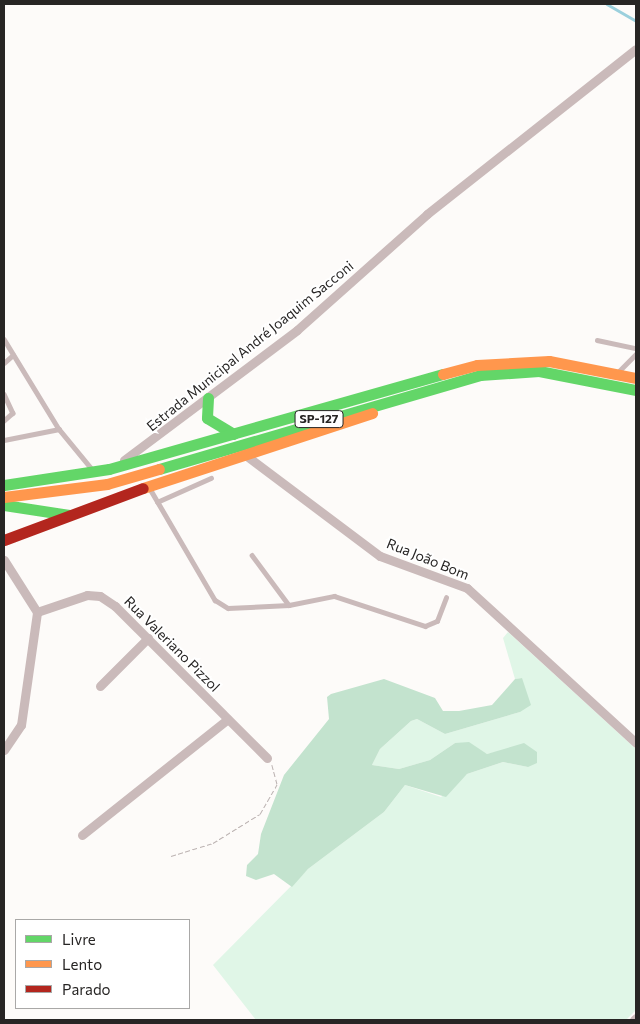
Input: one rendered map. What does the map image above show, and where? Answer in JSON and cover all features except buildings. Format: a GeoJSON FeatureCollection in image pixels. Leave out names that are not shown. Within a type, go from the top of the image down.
{"type":"FeatureCollection","features":[{"type":"Feature","properties":{"kind":"main road","name":"SP-127"},"geometry":{"type":"LineString","coordinates":[[4,486],[95,473],[477,364],[548,361],[616,373],[636,387]]}},
{"type":"Feature","properties":{"kind":"main road","name":"SP-127"},"geometry":{"type":"LineString","coordinates":[[4,497],[107,484],[434,385],[480,375],[539,372],[636,387]]}},
{"type":"Feature","properties":{"kind":"main road"},"geometry":{"type":"LineString","coordinates":[[4,540],[69,514],[148,486],[244,454],[333,428],[434,385]]}},
{"type":"Feature","properties":{"kind":"main road"},"geometry":{"type":"LineString","coordinates":[[208,398],[207,418],[234,434]]}},
{"type":"Feature","properties":{"kind":"main road"},"geometry":{"type":"LineString","coordinates":[[4,505],[69,514]]}},
{"type":"Feature","properties":{"kind":"street","name":"Estrada Municipal André Joaquim Sacconi"},"geometry":{"type":"LineString","coordinates":[[109,469],[208,398],[332,302],[427,214],[636,49]]}},
{"type":"Feature","properties":{"kind":"street","name":"Rua João Bom"},"geometry":{"type":"LineString","coordinates":[[244,454],[380,556],[466,588],[636,743]]}},
{"type":"Feature","properties":{"kind":"street"},"geometry":{"type":"LineString","coordinates":[[4,560],[37,612],[20,725],[4,750]]}},
{"type":"Feature","properties":{"kind":"street","name":"Rua Valeriano Pizzol"},"geometry":{"type":"LineString","coordinates":[[37,612],[86,595],[100,596],[148,638],[267,758]]}},
{"type":"Feature","properties":{"kind":"street"},"geometry":{"type":"LineString","coordinates":[[100,686],[148,638]]}},
{"type":"Feature","properties":{"kind":"street"},"geometry":{"type":"LineString","coordinates":[[82,835],[228,719]]}},
{"type":"Feature","properties":{"kind":"lane"},"geometry":{"type":"LineString","coordinates":[[4,339],[59,429],[95,473]]}},
{"type":"Feature","properties":{"kind":"lane"},"geometry":{"type":"LineString","coordinates":[[597,340],[636,348]]}},
{"type":"Feature","properties":{"kind":"lane"},"geometry":{"type":"LineString","coordinates":[[616,373],[636,354]]}},
{"type":"Feature","properties":{"kind":"lane"},"geometry":{"type":"LineString","coordinates":[[4,363],[13,355]]}},
{"type":"Feature","properties":{"kind":"lane"},"geometry":{"type":"LineString","coordinates":[[4,394],[13,413],[4,421]]}},
{"type":"Feature","properties":{"kind":"lane"},"geometry":{"type":"LineString","coordinates":[[4,440],[59,429]]}},
{"type":"Feature","properties":{"kind":"lane"},"geometry":{"type":"LineString","coordinates":[[157,502],[211,478]]}},
{"type":"Feature","properties":{"kind":"lane"},"geometry":{"type":"LineString","coordinates":[[148,486],[219,604],[236,610],[348,597],[426,626],[437,621],[446,598]]}},
{"type":"Feature","properties":{"kind":"lane"},"geometry":{"type":"LineString","coordinates":[[252,554],[288,605]]}},
{"type":"Feature","properties":{"kind":"path"},"geometry":{"type":"LineString","coordinates":[[171,856],[213,843],[260,814],[277,784],[276,770],[267,758]]}},
{"type":"Feature","properties":{"kind":"green space"},"geometry":{"type":"Polygon","coordinates":[[[508,632],[636,749],[636,1010],[626,1020],[256,1020],[213,965],[308,869],[384,812],[405,785],[441,797],[467,774],[503,762],[528,767],[515,748],[487,754],[455,743],[430,760],[399,769],[372,765],[380,749],[411,721],[417,719],[445,734],[520,712],[522,678],[515,679],[503,638],[508,632]]]}},
{"type":"Feature","properties":{"kind":"green space"},"geometry":{"type":"Polygon","coordinates":[[[522,678],[531,705],[520,712],[445,734],[417,719],[411,721],[380,749],[372,765],[399,769],[430,760],[455,743],[469,742],[487,754],[524,743],[537,752],[537,763],[528,767],[503,762],[467,774],[446,797],[405,785],[384,812],[308,869],[292,887],[274,874],[256,880],[246,876],[247,865],[258,854],[261,834],[284,775],[329,719],[327,697],[331,694],[384,679],[435,698],[443,711],[459,711],[492,705],[515,679],[522,678]]]}},
{"type":"Feature","properties":{"kind":"waterway"},"geometry":{"type":"LineString","coordinates":[[607,4],[636,21]]}},
{"type":"Feature","properties":{"kind":"traffic: fast"},"geometry":{"type":"LineString","coordinates":[[159,469],[480,375],[539,371],[636,390]]}},
{"type":"Feature","properties":{"kind":"traffic: fast"},"geometry":{"type":"LineString","coordinates":[[4,485],[109,469],[443,374]]}},
{"type":"Feature","properties":{"kind":"traffic: fast"},"geometry":{"type":"LineString","coordinates":[[208,398],[207,418],[234,434]]}},
{"type":"Feature","properties":{"kind":"traffic: fast"},"geometry":{"type":"LineString","coordinates":[[4,505],[69,515]]}},
{"type":"Feature","properties":{"kind":"traffic: slow"},"geometry":{"type":"LineString","coordinates":[[443,374],[477,365],[549,361],[636,378]]}},
{"type":"Feature","properties":{"kind":"traffic: slow"},"geometry":{"type":"LineString","coordinates":[[143,488],[372,413]]}},
{"type":"Feature","properties":{"kind":"traffic: slow"},"geometry":{"type":"LineString","coordinates":[[4,497],[107,484],[159,469]]}},
{"type":"Feature","properties":{"kind":"traffic: jam"},"geometry":{"type":"LineString","coordinates":[[4,540],[143,488]]}}]}
